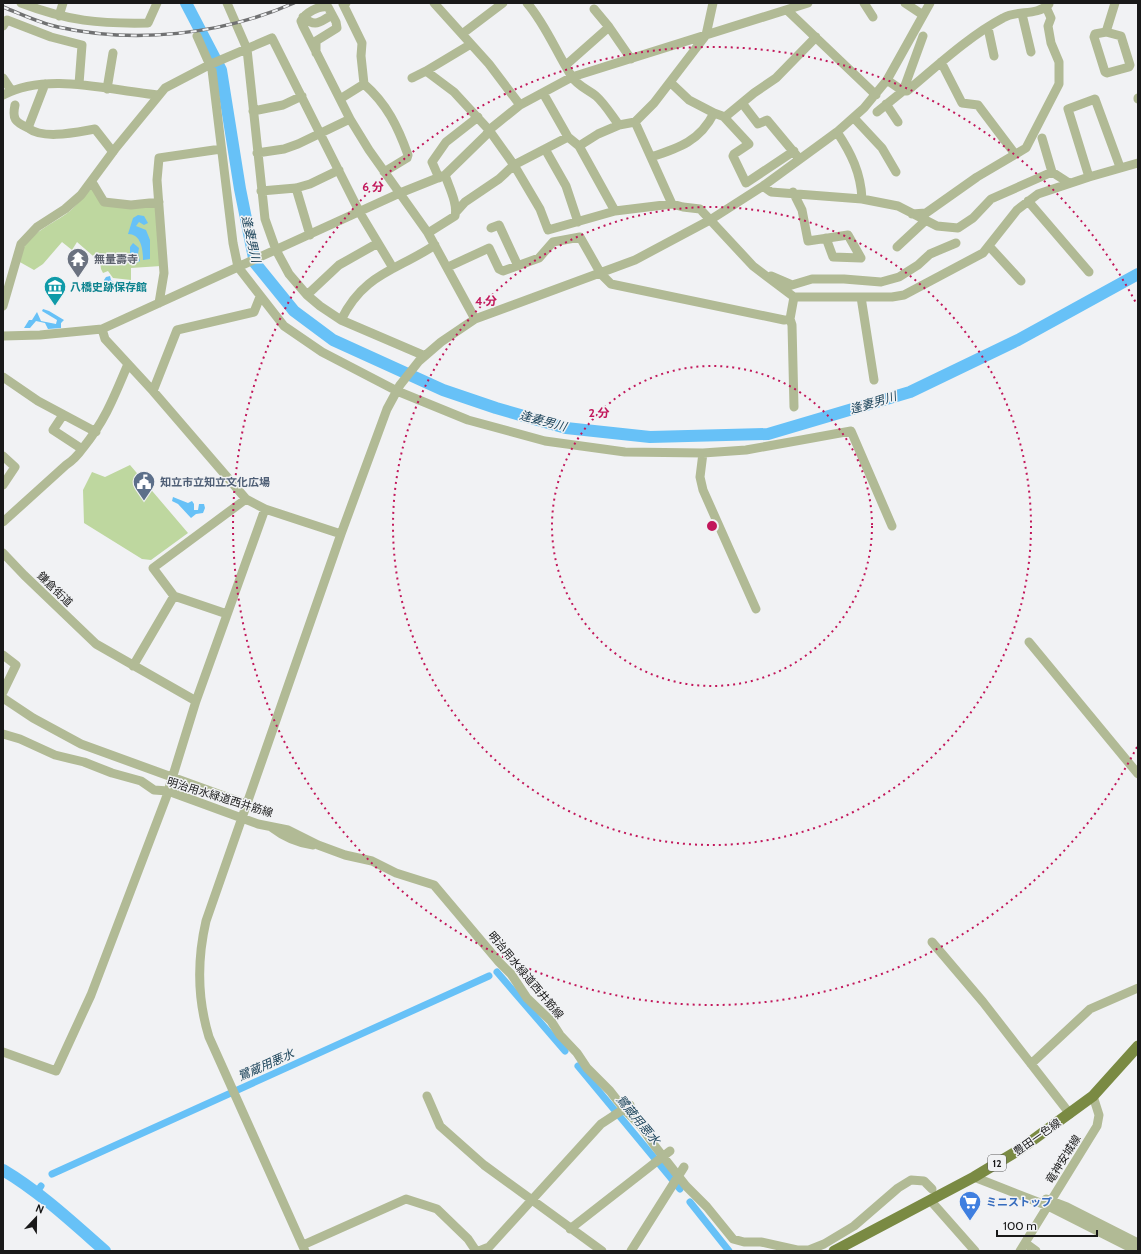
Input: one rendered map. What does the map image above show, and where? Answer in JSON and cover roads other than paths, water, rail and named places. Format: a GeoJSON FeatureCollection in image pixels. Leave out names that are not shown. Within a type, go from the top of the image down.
{"type":"FeatureCollection","features":[{"type":"Feature","properties":{"kind":"main road","name":"豊田一色線"},"geometry":{"type":"LineString","coordinates":[[834,1251],[931,1194],[974,1177],[1019,1150],[1093,1096],[1138,1046]]}},
{"type":"Feature","properties":{"kind":"street"},"geometry":{"type":"LineString","coordinates":[[59,16],[63,3]]}},
{"type":"Feature","properties":{"kind":"street"},"geometry":{"type":"LineString","coordinates":[[26,4],[59,16],[106,24],[148,24],[157,3]]}},
{"type":"Feature","properties":{"kind":"street"},"geometry":{"type":"LineString","coordinates":[[227,3],[247,49],[257,153],[265,219],[271,252],[307,295],[341,320],[422,358]]}},
{"type":"Feature","properties":{"kind":"street"},"geometry":{"type":"LineString","coordinates":[[434,3],[489,64],[520,105]]}},
{"type":"Feature","properties":{"kind":"street"},"geometry":{"type":"LineString","coordinates":[[462,34],[503,3]]}},
{"type":"Feature","properties":{"kind":"street"},"geometry":{"type":"LineString","coordinates":[[527,3],[550,35],[572,77],[582,87],[596,97],[619,125]]}},
{"type":"Feature","properties":{"kind":"street"},"geometry":{"type":"LineString","coordinates":[[579,146],[598,134],[619,125],[635,122],[671,83],[706,36],[712,3]]}},
{"type":"Feature","properties":{"kind":"street"},"geometry":{"type":"LineString","coordinates":[[3,336],[40,335],[102,330],[400,193],[442,176],[486,136],[489,130],[520,105],[572,77],[788,11],[808,3]]}},
{"type":"Feature","properties":{"kind":"street"},"geometry":{"type":"LineString","coordinates":[[864,3],[873,17]]}},
{"type":"Feature","properties":{"kind":"street"},"geometry":{"type":"LineString","coordinates":[[905,3],[923,15]]}},
{"type":"Feature","properties":{"kind":"street"},"geometry":{"type":"LineString","coordinates":[[476,1251],[468,1239],[437,1209],[406,1199],[304,1248],[233,1092],[209,1037],[203,1017],[199,968],[206,920],[341,534],[380,427],[398,388],[422,358],[441,342],[475,319],[636,260],[710,220],[763,186],[837,132],[854,118],[876,95],[887,80],[930,3]]}},
{"type":"Feature","properties":{"kind":"street"},"geometry":{"type":"LineString","coordinates":[[1106,32],[1115,3]]}},
{"type":"Feature","properties":{"kind":"street"},"geometry":{"type":"LineString","coordinates":[[345,4],[362,43],[361,56],[364,84],[379,97],[390,113],[408,155],[407,158],[384,172]]}},
{"type":"Feature","properties":{"kind":"street"},"geometry":{"type":"LineString","coordinates":[[877,112],[903,91],[906,91],[941,62],[1006,16],[1044,10],[1048,5]]}},
{"type":"Feature","properties":{"kind":"street"},"geometry":{"type":"LineString","coordinates":[[912,214],[926,213],[978,177],[1026,148],[1059,84],[1059,62],[1048,26],[1051,18],[1048,5]]}},
{"type":"Feature","properties":{"kind":"street"},"geometry":{"type":"LineString","coordinates":[[312,39],[337,28],[328,7],[323,6],[303,17],[301,21],[312,39],[316,53],[350,119],[384,172],[428,233],[448,267],[475,319]]}},
{"type":"Feature","properties":{"kind":"street"},"geometry":{"type":"LineString","coordinates":[[594,9],[609,27],[631,59]]}},
{"type":"Feature","properties":{"kind":"street"},"geometry":{"type":"LineString","coordinates":[[788,11],[876,95]]}},
{"type":"Feature","properties":{"kind":"street"},"geometry":{"type":"LineString","coordinates":[[1022,14],[1031,52]]}},
{"type":"Feature","properties":{"kind":"street"},"geometry":{"type":"LineString","coordinates":[[303,17],[310,23],[316,24],[332,15]]}},
{"type":"Feature","properties":{"kind":"street"},"geometry":{"type":"LineString","coordinates":[[3,26],[6,20],[51,37],[82,45],[79,84]]}},
{"type":"Feature","properties":{"kind":"street"},"geometry":{"type":"LineString","coordinates":[[566,65],[609,27]]}},
{"type":"Feature","properties":{"kind":"street"},"geometry":{"type":"LineString","coordinates":[[988,28],[994,56]]}},
{"type":"Feature","properties":{"kind":"street"},"geometry":{"type":"LineString","coordinates":[[1106,32],[1121,36],[1130,65],[1129,67],[1105,72],[1094,37],[1095,34],[1106,32]]}},
{"type":"Feature","properties":{"kind":"street"},"geometry":{"type":"LineString","coordinates":[[198,36],[212,70],[233,243],[240,266],[260,297],[284,326],[311,345],[398,388],[468,420],[545,441],[578,447],[625,452],[702,453],[746,450],[851,431],[892,526]]}},
{"type":"Feature","properties":{"kind":"street"},"geometry":{"type":"LineString","coordinates":[[903,91],[923,36]]}},
{"type":"Feature","properties":{"kind":"street"},"geometry":{"type":"LineString","coordinates":[[724,117],[776,78],[816,37]]}},
{"type":"Feature","properties":{"kind":"street"},"geometry":{"type":"LineString","coordinates":[[3,306],[21,244],[37,227],[65,209],[81,196],[113,152],[165,88],[211,65],[272,38],[360,212],[393,268]]}},
{"type":"Feature","properties":{"kind":"street"},"geometry":{"type":"LineString","coordinates":[[412,78],[470,44]]}},
{"type":"Feature","properties":{"kind":"street"},"geometry":{"type":"LineString","coordinates":[[108,89],[114,53]]}},
{"type":"Feature","properties":{"kind":"street"},"geometry":{"type":"LineString","coordinates":[[941,62],[962,103],[978,105],[1015,154]]}},
{"type":"Feature","properties":{"kind":"street"},"geometry":{"type":"LineString","coordinates":[[426,71],[454,92],[489,130],[514,165],[540,209],[553,242]]}},
{"type":"Feature","properties":{"kind":"street"},"geometry":{"type":"LineString","coordinates":[[3,78],[7,93],[45,84],[79,84],[159,95]]}},
{"type":"Feature","properties":{"kind":"street"},"geometry":{"type":"LineString","coordinates":[[887,80],[903,91]]}},
{"type":"Feature","properties":{"kind":"street"},"geometry":{"type":"LineString","coordinates":[[671,83],[690,100],[724,117],[749,144],[733,156],[746,183],[794,151]]}},
{"type":"Feature","properties":{"kind":"street"},"geometry":{"type":"LineString","coordinates":[[28,128],[45,84]]}},
{"type":"Feature","properties":{"kind":"street"},"geometry":{"type":"LineString","coordinates":[[340,99],[364,84]]}},
{"type":"Feature","properties":{"kind":"street"},"geometry":{"type":"LineString","coordinates":[[543,92],[568,137],[579,146],[615,211]]}},
{"type":"Feature","properties":{"kind":"street"},"geometry":{"type":"LineString","coordinates":[[253,111],[284,105],[302,96]]}},
{"type":"Feature","properties":{"kind":"street"},"geometry":{"type":"LineString","coordinates":[[1089,176],[1068,109],[1095,99],[1120,167]]}},
{"type":"Feature","properties":{"kind":"street"},"geometry":{"type":"LineString","coordinates":[[742,103],[758,124],[767,120],[800,159]]}},
{"type":"Feature","properties":{"kind":"street"},"geometry":{"type":"LineString","coordinates":[[886,104],[898,122]]}},
{"type":"Feature","properties":{"kind":"street"},"geometry":{"type":"LineString","coordinates":[[15,105],[14,118],[16,122],[34,133],[62,135],[95,129],[113,152]]}},
{"type":"Feature","properties":{"kind":"street"},"geometry":{"type":"LineString","coordinates":[[652,157],[690,142],[709,123],[714,112]]}},
{"type":"Feature","properties":{"kind":"street"},"geometry":{"type":"LineString","coordinates":[[456,212],[442,176],[432,162],[446,142],[478,117]]}},
{"type":"Feature","properties":{"kind":"street"},"geometry":{"type":"LineString","coordinates":[[854,118],[882,148],[896,172]]}},
{"type":"Feature","properties":{"kind":"street"},"geometry":{"type":"LineString","coordinates":[[257,153],[284,149],[350,119]]}},
{"type":"Feature","properties":{"kind":"street"},"geometry":{"type":"LineString","coordinates":[[635,122],[672,204]]}},
{"type":"Feature","properties":{"kind":"street"},"geometry":{"type":"LineString","coordinates":[[837,132],[852,156],[857,169],[861,185],[862,199]]}},
{"type":"Feature","properties":{"kind":"street"},"geometry":{"type":"LineString","coordinates":[[428,233],[455,216],[456,212],[464,202],[499,179],[514,165],[568,137]]}},
{"type":"Feature","properties":{"kind":"street"},"geometry":{"type":"LineString","coordinates":[[1042,138],[1052,172],[1069,183]]}},
{"type":"Feature","properties":{"kind":"street"},"geometry":{"type":"LineString","coordinates":[[160,304],[164,273],[157,180],[159,158],[221,149]]}},
{"type":"Feature","properties":{"kind":"street"},"geometry":{"type":"LineString","coordinates":[[545,149],[566,186],[578,222]]}},
{"type":"Feature","properties":{"kind":"street"},"geometry":{"type":"LineString","coordinates":[[548,230],[615,211],[672,204],[700,209],[760,272],[794,297],[892,297],[904,295],[983,253],[1017,210],[1038,194],[1089,176],[1138,163]]}},
{"type":"Feature","properties":{"kind":"street"},"geometry":{"type":"LineString","coordinates":[[262,191],[296,188],[310,184],[339,170]]}},
{"type":"Feature","properties":{"kind":"street"},"geometry":{"type":"LineString","coordinates":[[763,186],[771,192],[793,192],[862,199],[898,206],[937,226],[958,228],[973,218],[991,199],[1052,172]]}},
{"type":"Feature","properties":{"kind":"street"},"geometry":{"type":"LineString","coordinates":[[92,182],[104,202],[131,205],[159,202]]}},
{"type":"Feature","properties":{"kind":"street"},"geometry":{"type":"LineString","coordinates":[[296,188],[310,235]]}},
{"type":"Feature","properties":{"kind":"street"},"geometry":{"type":"LineString","coordinates":[[793,192],[802,210],[808,241],[826,238]]}},
{"type":"Feature","properties":{"kind":"street"},"geometry":{"type":"LineString","coordinates":[[1028,201],[1090,272]]}},
{"type":"Feature","properties":{"kind":"street"},"geometry":{"type":"LineString","coordinates":[[896,247],[925,221]]}},
{"type":"Feature","properties":{"kind":"street"},"geometry":{"type":"LineString","coordinates":[[491,228],[499,226],[518,266]]}},
{"type":"Feature","properties":{"kind":"street"},"geometry":{"type":"LineString","coordinates":[[448,267],[489,248],[501,270],[518,266],[539,258],[553,242],[580,237],[600,274],[611,284],[784,320],[790,319]]}},
{"type":"Feature","properties":{"kind":"street"},"geometry":{"type":"LineString","coordinates":[[760,272],[792,284],[812,279],[844,279],[881,282],[899,277],[918,265],[930,254],[956,242]]}},
{"type":"Feature","properties":{"kind":"street"},"geometry":{"type":"LineString","coordinates":[[307,295],[339,265],[378,243]]}},
{"type":"Feature","properties":{"kind":"street"},"geometry":{"type":"LineString","coordinates":[[341,320],[348,306],[366,285],[435,245]]}},
{"type":"Feature","properties":{"kind":"street"},"geometry":{"type":"LineString","coordinates":[[989,246],[1021,281]]}},
{"type":"Feature","properties":{"kind":"street"},"geometry":{"type":"LineString","coordinates":[[153,391],[177,330],[254,312],[260,297]]}},
{"type":"Feature","properties":{"kind":"street"},"geometry":{"type":"LineString","coordinates":[[794,297],[790,319],[792,325],[794,407]]}},
{"type":"Feature","properties":{"kind":"street"},"geometry":{"type":"LineString","coordinates":[[860,297],[874,380]]}},
{"type":"Feature","properties":{"kind":"street"},"geometry":{"type":"LineString","coordinates":[[102,330],[105,339],[153,391],[246,499],[265,509],[341,534]]}},
{"type":"Feature","properties":{"kind":"street"},"geometry":{"type":"LineString","coordinates":[[3,522],[66,465],[75,460],[108,413],[128,364]]}},
{"type":"Feature","properties":{"kind":"street"},"geometry":{"type":"LineString","coordinates":[[3,377],[38,401],[96,432]]}},
{"type":"Feature","properties":{"kind":"street"},"geometry":{"type":"LineString","coordinates":[[63,415],[52,430],[82,449]]}},
{"type":"Feature","properties":{"kind":"street"},"geometry":{"type":"LineString","coordinates":[[702,453],[700,477],[703,490],[756,609]]}},
{"type":"Feature","properties":{"kind":"street"},"geometry":{"type":"LineString","coordinates":[[3,456],[15,467],[3,485]]}},
{"type":"Feature","properties":{"kind":"street"},"geometry":{"type":"LineString","coordinates":[[227,614],[174,596],[153,568],[246,499]]}},
{"type":"Feature","properties":{"kind":"street"},"geometry":{"type":"LineString","coordinates":[[3,1052],[56,1071],[91,995],[168,791],[196,701],[265,509]]}},
{"type":"Feature","properties":{"kind":"street","name":"鎌倉街道"},"geometry":{"type":"LineString","coordinates":[[3,553],[92,640],[133,666],[196,701]]}},
{"type":"Feature","properties":{"kind":"street"},"geometry":{"type":"LineString","coordinates":[[133,666],[174,596]]}},
{"type":"Feature","properties":{"kind":"street"},"geometry":{"type":"LineString","coordinates":[[1029,642],[1138,774]]}},
{"type":"Feature","properties":{"kind":"street"},"geometry":{"type":"LineString","coordinates":[[3,655],[16,665],[3,692]]}},
{"type":"Feature","properties":{"kind":"street"},"geometry":{"type":"LineString","coordinates":[[3,698],[33,718],[81,744],[246,804]]}},
{"type":"Feature","properties":{"kind":"street","name":"明治用水緑道西井筋線"},"geometry":{"type":"LineString","coordinates":[[3,734],[20,739],[55,755],[84,762],[112,773],[140,781],[154,790],[168,791],[242,817],[296,833],[318,846],[345,855],[372,861],[396,873],[434,885],[499,962],[507,969],[527,998],[551,1021],[586,1068],[610,1091],[622,1110],[641,1126],[675,1179],[707,1207],[733,1239],[744,1242],[761,1242],[797,1250],[809,1250],[824,1244],[854,1226],[898,1188],[911,1180],[924,1181],[931,1194]]}},
{"type":"Feature","properties":{"kind":"street"},"geometry":{"type":"LineString","coordinates":[[932,942],[1070,1114]]}},
{"type":"Feature","properties":{"kind":"street"},"geometry":{"type":"LineString","coordinates":[[1031,1064],[1090,1009],[1138,988]]}},
{"type":"Feature","properties":{"kind":"street"},"geometry":{"type":"LineString","coordinates":[[427,1096],[440,1126],[484,1165],[531,1201],[602,1251]]}},
{"type":"Feature","properties":{"kind":"street","name":"竜神安城線"},"geometry":{"type":"LineString","coordinates":[[1020,1251],[1097,1126],[1099,1115],[1093,1096]]}},
{"type":"Feature","properties":{"kind":"street"},"geometry":{"type":"LineString","coordinates":[[479,1251],[489,1247],[601,1124],[622,1110]]}},
{"type":"Feature","properties":{"kind":"street"},"geometry":{"type":"LineString","coordinates":[[570,1229],[670,1152]]}},
{"type":"Feature","properties":{"kind":"street"},"geometry":{"type":"LineString","coordinates":[[631,1251],[675,1179],[684,1167]]}},
{"type":"Feature","properties":{"kind":"street"},"geometry":{"type":"LineString","coordinates":[[974,1177],[1049,1203],[1137,1251]]}},
{"type":"Feature","properties":{"kind":"street"},"geometry":{"type":"LineString","coordinates":[[988,1178],[1049,1203],[1138,1243]]}},
{"type":"Feature","properties":{"kind":"street"},"geometry":{"type":"LineString","coordinates":[[931,1194],[975,1251]]}},
{"type":"Feature","properties":{"kind":"street"},"geometry":{"type":"LineString","coordinates":[[1025,1243],[1036,1251]]}},
{"type":"Feature","properties":{"kind":"water"},"geometry":{"type":"Polygon","coordinates":[[[138,215],[144,216],[148,223],[144,225],[139,222],[136,226],[146,230],[150,240],[150,259],[143,260],[142,247],[138,239],[128,234],[133,218],[138,215]]]}},
{"type":"Feature","properties":{"kind":"water"},"geometry":{"type":"Polygon","coordinates":[[[133,243],[139,248],[138,254],[140,261],[134,264],[130,262],[130,247],[133,243]]]}},
{"type":"Feature","properties":{"kind":"water"},"geometry":{"type":"Polygon","coordinates":[[[110,276],[111,280],[116,284],[116,287],[110,292],[105,287],[104,280],[106,277],[110,276]]]}},
{"type":"Feature","properties":{"kind":"water"},"geometry":{"type":"Polygon","coordinates":[[[43,309],[64,320],[61,323],[61,328],[48,329],[45,323],[36,321],[30,328],[24,328],[37,312],[41,321],[56,324],[57,320],[42,311],[43,309]]]}},
{"type":"Feature","properties":{"kind":"water"},"geometry":{"type":"Polygon","coordinates":[[[173,497],[188,503],[192,501],[194,504],[194,510],[198,510],[199,504],[204,504],[205,508],[203,513],[196,514],[191,518],[178,504],[172,501],[173,497]]]}},
{"type":"Feature","properties":{"kind":"waterway","name":"逢妻男川"},"geometry":{"type":"LineString","coordinates":[[186,3],[221,70],[240,189],[255,263],[294,311],[333,340],[443,390],[496,408],[566,428],[650,437],[768,434],[910,392],[1018,340],[1138,274]]}},
{"type":"Feature","properties":{"kind":"waterway","name":"鷺蔵用悪水"},"geometry":{"type":"LineString","coordinates":[[497,972],[565,1051]]}},
{"type":"Feature","properties":{"kind":"waterway","name":"鷺蔵用悪水"},"geometry":{"type":"LineString","coordinates":[[52,1174],[489,976]]}},
{"type":"Feature","properties":{"kind":"waterway","name":"鷺蔵用悪水"},"geometry":{"type":"LineString","coordinates":[[578,1066],[680,1189]]}},
{"type":"Feature","properties":{"kind":"waterway"},"geometry":{"type":"LineString","coordinates":[[3,1170],[43,1198],[105,1251]]}},
{"type":"Feature","properties":{"kind":"waterway","name":"鷺蔵用悪水"},"geometry":{"type":"LineString","coordinates":[[36,1193],[41,1186]]}},
{"type":"Feature","properties":{"kind":"waterway","name":"鷺蔵用悪水"},"geometry":{"type":"LineString","coordinates":[[690,1202],[729,1251]]}},
{"type":"Feature","properties":{"kind":"railway"},"geometry":{"type":"LineString","coordinates":[[3,7],[37,21],[58,27],[117,35],[147,35],[178,33],[237,23],[294,3]]}},
{"type":"Feature","properties":{"kind":"place","name":"無量壽寺"},"geometry":{"type":"Point","coordinates":[78,278]}},
{"type":"Feature","properties":{"kind":"place","name":"八橋史跡保存館"},"geometry":{"type":"Point","coordinates":[55,306]}},
{"type":"Feature","properties":{"kind":"place","name":"知立市立知立文化広場"},"geometry":{"type":"Point","coordinates":[144,502]}},
{"type":"Feature","properties":{"kind":"place","name":"ミニストップ"},"geometry":{"type":"Point","coordinates":[970,1222]}}]}
